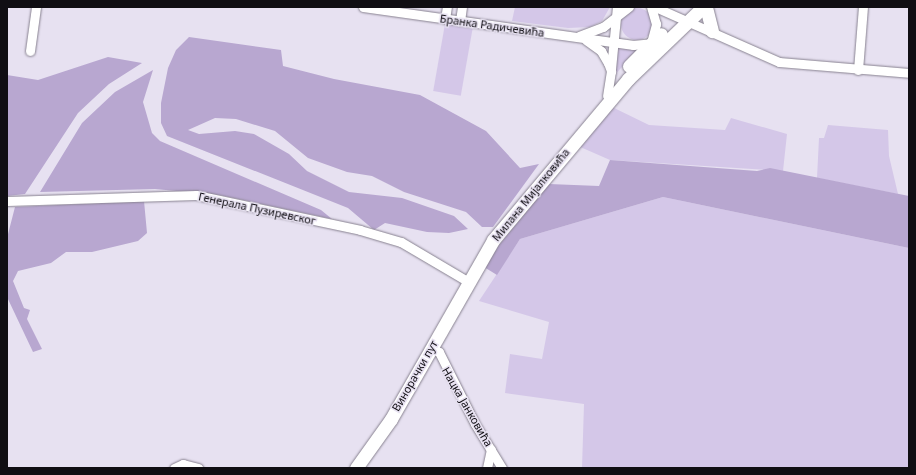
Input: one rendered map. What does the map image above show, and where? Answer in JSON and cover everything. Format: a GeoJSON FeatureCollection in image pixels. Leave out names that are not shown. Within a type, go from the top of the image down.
{"type":"FeatureCollection","features":[{"type":"Feature","properties":{"kind":"street"},"geometry":{"type":"LineString","coordinates":[[30,51],[36,7]]}},
{"type":"Feature","properties":{"kind":"street","name":"Бранка Радичевића"},"geometry":{"type":"LineString","coordinates":[[364,7],[614,43],[633,45],[651,43]]}},
{"type":"Feature","properties":{"kind":"street"},"geometry":{"type":"LineString","coordinates":[[445,19],[447,7]]}},
{"type":"Feature","properties":{"kind":"street"},"geometry":{"type":"LineString","coordinates":[[460,21],[462,7]]}},
{"type":"Feature","properties":{"kind":"street"},"geometry":{"type":"LineString","coordinates":[[607,96],[617,7]]}},
{"type":"Feature","properties":{"kind":"street"},"geometry":{"type":"LineString","coordinates":[[578,38],[596,31],[616,20],[629,7]]}},
{"type":"Feature","properties":{"kind":"street"},"geometry":{"type":"LineString","coordinates":[[639,68],[651,43],[656,24],[651,7]]}},
{"type":"Feature","properties":{"kind":"street"},"geometry":{"type":"LineString","coordinates":[[655,7],[695,13],[712,31],[779,62],[858,70],[909,73]]}},
{"type":"Feature","properties":{"kind":"street"},"geometry":{"type":"LineString","coordinates":[[858,70],[863,7]]}},
{"type":"Feature","properties":{"kind":"street"},"geometry":{"type":"LineString","coordinates":[[695,13],[712,31]]}},
{"type":"Feature","properties":{"kind":"street","name":"Милана Мијалковића"},"geometry":{"type":"LineString","coordinates":[[598,112],[607,96],[651,43],[695,13]]}},
{"type":"Feature","properties":{"kind":"street","name":"Милана Мијалковића"},"geometry":{"type":"LineString","coordinates":[[469,282],[493,240],[598,112],[639,68],[695,13]]}},
{"type":"Feature","properties":{"kind":"street"},"geometry":{"type":"LineString","coordinates":[[616,20],[624,38],[633,45]]}},
{"type":"Feature","properties":{"kind":"street"},"geometry":{"type":"LineString","coordinates":[[651,43],[672,36]]}},
{"type":"Feature","properties":{"kind":"street"},"geometry":{"type":"LineString","coordinates":[[578,38],[601,51],[611,71]]}},
{"type":"Feature","properties":{"kind":"street","name":"Генерала Пузиревског"},"geometry":{"type":"LineString","coordinates":[[7,201],[196,196],[360,230],[401,242],[469,282]]}},
{"type":"Feature","properties":{"kind":"street","name":"Винорачки пут"},"geometry":{"type":"LineString","coordinates":[[356,468],[391,419],[469,282]]}},
{"type":"Feature","properties":{"kind":"street","name":"Нацка Јанковића"},"geometry":{"type":"LineString","coordinates":[[431,348],[439,352],[502,468]]}},
{"type":"Feature","properties":{"kind":"street"},"geometry":{"type":"LineString","coordinates":[[487,468],[491,449]]}},
{"type":"Feature","properties":{"kind":"street"},"geometry":{"type":"LineString","coordinates":[[174,468],[183,464],[198,468]]}},
{"type":"Feature","properties":{"kind":"shaded area"},"geometry":{"type":"Polygon","coordinates":[[[515,7],[610,7],[602,21],[590,27],[568,28],[512,21],[515,7]]]}},
{"type":"Feature","properties":{"kind":"shaded area"},"geometry":{"type":"Polygon","coordinates":[[[634,8],[640,8],[650,15],[653,24],[652,30],[646,37],[640,40],[634,40],[624,33],[621,27],[621,21],[628,11],[634,8]]]}},
{"type":"Feature","properties":{"kind":"shaded area"},"geometry":{"type":"Polygon","coordinates":[[[445,24],[473,29],[461,96],[433,91],[445,24]]]}},
{"type":"Feature","properties":{"kind":"shaded area"},"geometry":{"type":"Polygon","coordinates":[[[189,37],[281,50],[283,66],[334,79],[420,95],[486,131],[520,168],[539,164],[493,227],[482,227],[466,212],[404,192],[372,176],[347,172],[308,158],[275,131],[236,119],[215,118],[188,130],[199,134],[235,131],[254,134],[289,154],[307,171],[349,192],[402,198],[454,216],[468,229],[449,233],[427,232],[385,223],[374,230],[348,208],[167,136],[161,123],[161,103],[168,68],[176,50],[189,37]]]}},
{"type":"Feature","properties":{"kind":"shaded area"},"geometry":{"type":"Polygon","coordinates":[[[616,46],[639,48],[612,78],[616,46]]]}},
{"type":"Feature","properties":{"kind":"shaded area"},"geometry":{"type":"Polygon","coordinates":[[[108,57],[142,63],[109,84],[78,113],[25,194],[7,196],[7,75],[38,80],[108,57]]]}},
{"type":"Feature","properties":{"kind":"shaded area"},"geometry":{"type":"Polygon","coordinates":[[[153,70],[143,102],[152,133],[160,141],[321,210],[332,219],[219,195],[155,189],[40,192],[82,123],[115,92],[153,70]]]}},
{"type":"Feature","properties":{"kind":"shaded area"},"geometry":{"type":"Polygon","coordinates":[[[610,106],[649,125],[725,130],[731,118],[787,134],[783,171],[610,160],[578,146],[610,106]]]}},
{"type":"Feature","properties":{"kind":"shaded area"},"geometry":{"type":"Polygon","coordinates":[[[828,125],[888,130],[889,156],[898,194],[817,178],[819,138],[824,138],[828,125]]]}},
{"type":"Feature","properties":{"kind":"shaded area"},"geometry":{"type":"Polygon","coordinates":[[[610,160],[757,171],[770,168],[909,196],[909,248],[663,197],[520,239],[497,275],[484,267],[499,245],[549,184],[599,186],[610,160]]]}},
{"type":"Feature","properties":{"kind":"shaded area"},"geometry":{"type":"Polygon","coordinates":[[[663,197],[909,248],[909,468],[582,468],[584,404],[505,393],[510,354],[542,359],[549,322],[479,301],[520,239],[663,197]]]}},
{"type":"Feature","properties":{"kind":"shaded area"},"geometry":{"type":"Polygon","coordinates":[[[144,201],[147,233],[138,241],[92,252],[66,252],[51,263],[18,271],[13,281],[24,308],[30,310],[27,319],[42,349],[33,352],[7,297],[7,238],[15,207],[144,201]]]}}]}
